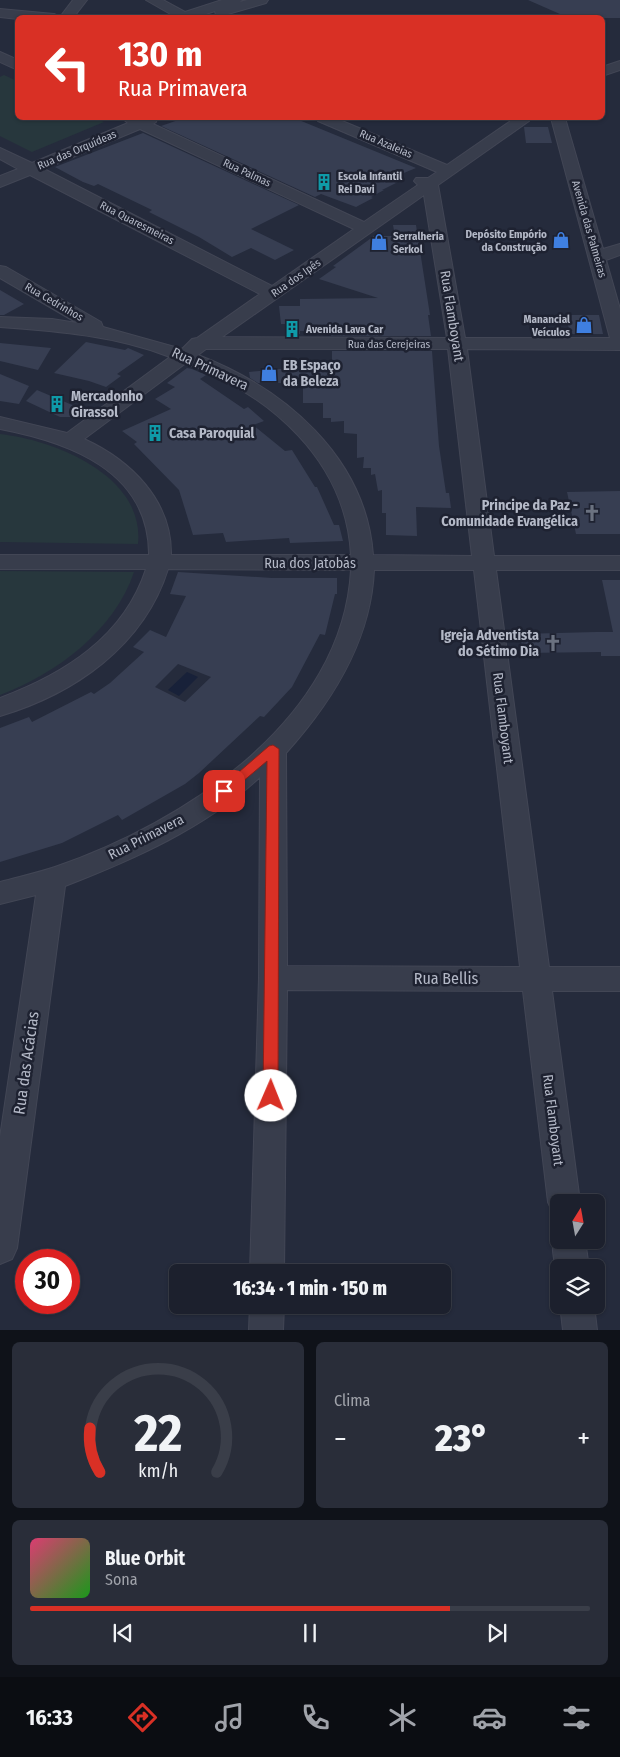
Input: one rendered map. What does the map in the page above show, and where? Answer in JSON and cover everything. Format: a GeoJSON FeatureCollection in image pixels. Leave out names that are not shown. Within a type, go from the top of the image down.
{"type":"FeatureCollection","features":[{"type":"Feature","properties":{"kind":"street"},"geometry":{"type":"LineString","coordinates":[[68,15],[80,0]]}},
{"type":"Feature","properties":{"kind":"street"},"geometry":{"type":"LineString","coordinates":[[153,0],[179,15]]}},
{"type":"Feature","properties":{"kind":"street"},"geometry":{"type":"LineString","coordinates":[[189,15],[235,0]]}},
{"type":"Feature","properties":{"kind":"street"},"geometry":{"type":"LineString","coordinates":[[214,15],[261,0]]}},
{"type":"Feature","properties":{"kind":"street"},"geometry":{"type":"LineString","coordinates":[[0,13],[22,15]]}},
{"type":"Feature","properties":{"kind":"street"},"geometry":{"type":"LineString","coordinates":[[605,71],[620,66]]}},
{"type":"Feature","properties":{"kind":"street","name":"Rua das Orquídeas"},"geometry":{"type":"LineString","coordinates":[[0,182],[139,120]]}},
{"type":"Feature","properties":{"kind":"street","name":"Rua Palmas"},"geometry":{"type":"LineString","coordinates":[[143,120],[362,227]]}},
{"type":"Feature","properties":{"kind":"street","name":"Rua Azaleias"},"geometry":{"type":"LineString","coordinates":[[326,120],[435,176]]}},
{"type":"Feature","properties":{"kind":"street","name":"Rua dos Ipês"},"geometry":{"type":"LineString","coordinates":[[64,437],[435,176],[511,120]]}},
{"type":"Feature","properties":{"kind":"street","name":"Rua dos Ipês"},"geometry":{"type":"LineString","coordinates":[[435,176],[521,120]]}},
{"type":"Feature","properties":{"kind":"street","name":"Avenida das Palmeiras"},"geometry":{"type":"LineString","coordinates":[[559,120],[620,286]]}},
{"type":"Feature","properties":{"kind":"street","name":"Avenida das Palmeiras"},"geometry":{"type":"LineString","coordinates":[[573,120],[609,253],[620,343]]}},
{"type":"Feature","properties":{"kind":"street","name":"Rua Quaresmeiras"},"geometry":{"type":"LineString","coordinates":[[0,153],[269,291]]}},
{"type":"Feature","properties":{"kind":"street","name":"Rua Flamboyant"},"geometry":{"type":"LineString","coordinates":[[435,176],[534,978],[563,1194]]}},
{"type":"Feature","properties":{"kind":"street","name":"Rua Cedrinhos"},"geometry":{"type":"LineString","coordinates":[[0,271],[107,333]]}},
{"type":"Feature","properties":{"kind":"street","name":"Rua Primavera"},"geometry":{"type":"LineString","coordinates":[[0,322],[62,326],[188,348],[268,398],[301,426],[328,458],[348,494],[355,513],[363,558],[358,608],[342,655],[314,702],[273,749],[245,774],[178,823],[96,862],[52,879],[0,893]]}},
{"type":"Feature","properties":{"kind":"street","name":"Rua das Cerejeiras"},"geometry":{"type":"LineString","coordinates":[[188,348],[620,343]]}},
{"type":"Feature","properties":{"kind":"street"},"geometry":{"type":"LineString","coordinates":[[0,423],[64,437],[98,454],[120,469],[138,487],[150,508],[158,530],[160,557],[152,586],[139,611],[120,635],[94,658],[64,679],[21,700],[0,707]]}},
{"type":"Feature","properties":{"kind":"street","name":"Rua dos Jatobás"},"geometry":{"type":"LineString","coordinates":[[0,552],[160,557],[363,558],[483,558],[620,554]]}},
{"type":"Feature","properties":{"kind":"street","name":"Rua dos Jatobás"},"geometry":{"type":"LineString","coordinates":[[0,562],[160,557]]}},
{"type":"Feature","properties":{"kind":"street","name":"Rua dos Jatobás"},"geometry":{"type":"LineString","coordinates":[[483,558],[620,564]]}},
{"type":"Feature","properties":{"kind":"street"},"geometry":{"type":"LineString","coordinates":[[267,1264],[273,978],[273,749]]}},
{"type":"Feature","properties":{"kind":"street","name":"Rua das Acácias"},"geometry":{"type":"LineString","coordinates":[[0,1248],[52,879]]}},
{"type":"Feature","properties":{"kind":"street","name":"Rua Bellis"},"geometry":{"type":"LineString","coordinates":[[273,978],[620,978]]}},
{"type":"Feature","properties":{"kind":"street"},"geometry":{"type":"LineString","coordinates":[[266,1330],[267,1314]]}},
{"type":"Feature","properties":{"kind":"street"},"geometry":{"type":"LineString","coordinates":[[578,1314],[580,1330]]}},
{"type":"Feature","properties":{"kind":"shaded area"},"geometry":{"type":"Polygon","coordinates":[[[4,75],[15,80],[15,120],[100,120],[104,122],[32,152],[0,136],[0,77],[4,75]]]}},
{"type":"Feature","properties":{"kind":"shaded area"},"geometry":{"type":"Polygon","coordinates":[[[0,434],[46,444],[70,454],[92,466],[112,481],[127,499],[136,520],[138,544],[0,542],[0,434]]]}},
{"type":"Feature","properties":{"kind":"shaded area"},"geometry":{"type":"Polygon","coordinates":[[[0,571],[134,572],[125,593],[113,613],[81,647],[42,675],[0,695],[0,571]]]}},
{"type":"Feature","properties":{"kind":"water"},"geometry":{"type":"Polygon","coordinates":[[[187,672],[198,677],[179,696],[168,690],[187,672]]]}},
{"type":"Feature","properties":{"kind":"building"},"geometry":{"type":"Polygon","coordinates":[[[528,0],[620,0],[620,18],[605,18],[605,15],[562,15],[528,0]]]}},
{"type":"Feature","properties":{"kind":"building"},"geometry":{"type":"Polygon","coordinates":[[[178,120],[299,120],[416,168],[394,177],[402,180],[356,207],[321,194],[315,197],[161,126],[178,120]]]}},
{"type":"Feature","properties":{"kind":"building"},"geometry":{"type":"Polygon","coordinates":[[[524,127],[548,127],[552,143],[526,143],[524,127]]]}},
{"type":"Feature","properties":{"kind":"building"},"geometry":{"type":"Polygon","coordinates":[[[143,133],[299,205],[251,229],[294,250],[275,260],[251,248],[232,257],[199,237],[149,212],[152,210],[98,184],[94,186],[83,182],[55,167],[143,133]]]}},
{"type":"Feature","properties":{"kind":"building"},"geometry":{"type":"Polygon","coordinates":[[[393,225],[416,225],[430,315],[428,315],[431,336],[331,336],[331,331],[300,331],[300,334],[285,334],[285,324],[281,324],[279,306],[300,306],[300,299],[378,298],[319,279],[336,267],[333,266],[374,236],[395,236],[393,225]]]}},
{"type":"Feature","properties":{"kind":"building"},"geometry":{"type":"Polygon","coordinates":[[[0,290],[24,304],[4,315],[0,315],[0,290]]]}},
{"type":"Feature","properties":{"kind":"building","name":"Manancial Veículos"},"geometry":{"type":"Polygon","coordinates":[[[566,315],[599,315],[603,334],[570,334],[566,315]]]}},
{"type":"Feature","properties":{"kind":"building"},"geometry":{"type":"Polygon","coordinates":[[[86,342],[125,350],[128,348],[144,355],[117,374],[121,376],[106,387],[54,373],[86,342]]]}},
{"type":"Feature","properties":{"kind":"building"},"geometry":{"type":"Polygon","coordinates":[[[0,343],[51,348],[38,370],[0,361],[0,343]]]}},
{"type":"Feature","properties":{"kind":"building"},"geometry":{"type":"Polygon","coordinates":[[[332,351],[432,351],[439,446],[446,493],[449,493],[451,508],[416,507],[417,536],[386,535],[386,513],[382,513],[382,490],[378,491],[375,474],[371,475],[371,468],[363,468],[364,457],[357,458],[357,434],[344,433],[344,421],[331,422],[331,418],[323,418],[323,403],[303,403],[303,383],[258,383],[250,378],[249,372],[290,368],[332,372],[332,351]]]}},
{"type":"Feature","properties":{"kind":"building"},"geometry":{"type":"Polygon","coordinates":[[[187,368],[206,375],[200,379],[244,409],[248,407],[264,421],[253,425],[285,451],[292,450],[315,487],[317,487],[334,525],[339,525],[343,541],[290,543],[289,538],[226,542],[223,533],[193,535],[179,490],[134,444],[137,442],[122,431],[171,409],[155,399],[175,387],[167,383],[187,368]]]}},
{"type":"Feature","properties":{"kind":"building"},"geometry":{"type":"Polygon","coordinates":[[[0,374],[29,386],[19,404],[0,401],[0,374]]]}},
{"type":"Feature","properties":{"kind":"building"},"geometry":{"type":"Polygon","coordinates":[[[37,390],[91,413],[85,417],[60,417],[26,401],[37,390]]]}},
{"type":"Feature","properties":{"kind":"building","name":"Principe da Paz - Comunidade Evangélica"},"geometry":{"type":"Polygon","coordinates":[[[620,491],[620,534],[576,534],[567,492],[620,491]]]}},
{"type":"Feature","properties":{"kind":"building"},"geometry":{"type":"Polygon","coordinates":[[[178,572],[272,578],[337,578],[337,594],[335,594],[325,635],[320,634],[292,687],[264,717],[260,716],[199,773],[185,784],[122,820],[118,815],[62,843],[0,862],[0,728],[29,717],[32,722],[91,692],[94,694],[110,683],[144,652],[133,647],[150,630],[166,637],[186,596],[170,594],[178,572]],[[178,664],[155,687],[185,702],[211,677],[178,664]]]}},
{"type":"Feature","properties":{"kind":"building"},"geometry":{"type":"Polygon","coordinates":[[[602,580],[620,580],[620,632],[613,632],[602,580]]]}},
{"type":"Feature","properties":{"kind":"building"},"geometry":{"type":"Polygon","coordinates":[[[620,632],[620,656],[601,656],[601,652],[523,653],[520,634],[620,632]]]}},
{"type":"Feature","properties":{"kind":"place","name":"Escola Infantil Rei Davi"},"geometry":{"type":"Point","coordinates":[324,182]}},
{"type":"Feature","properties":{"kind":"place","name":"Depósito Empório da Construção"},"geometry":{"type":"Point","coordinates":[561,240]}},
{"type":"Feature","properties":{"kind":"place","name":"Serralheria Serkol"},"geometry":{"type":"Point","coordinates":[379,242]}},
{"type":"Feature","properties":{"kind":"place","name":"Manancial Veículos"},"geometry":{"type":"Point","coordinates":[584,325]}},
{"type":"Feature","properties":{"kind":"place","name":"Avenida Lava Car"},"geometry":{"type":"Point","coordinates":[292,329]}},
{"type":"Feature","properties":{"kind":"place","name":"EB Espaço da Beleza"},"geometry":{"type":"Point","coordinates":[269,373]}},
{"type":"Feature","properties":{"kind":"place","name":"Mercadonho Girassol"},"geometry":{"type":"Point","coordinates":[57,404]}},
{"type":"Feature","properties":{"kind":"place","name":"Casa Paroquial"},"geometry":{"type":"Point","coordinates":[155,433]}},
{"type":"Feature","properties":{"kind":"place","name":"Principe da Paz - Comunidade Evangélica"},"geometry":{"type":"Point","coordinates":[592,513]}},
{"type":"Feature","properties":{"kind":"place","name":"Igreja Adventista do Sétimo Dia"},"geometry":{"type":"Point","coordinates":[553,643]}},
{"type":"Feature","properties":{"kind":"route"},"geometry":{"type":"LineString","coordinates":[[224,791],[273,749],[271,1096]]}}]}
